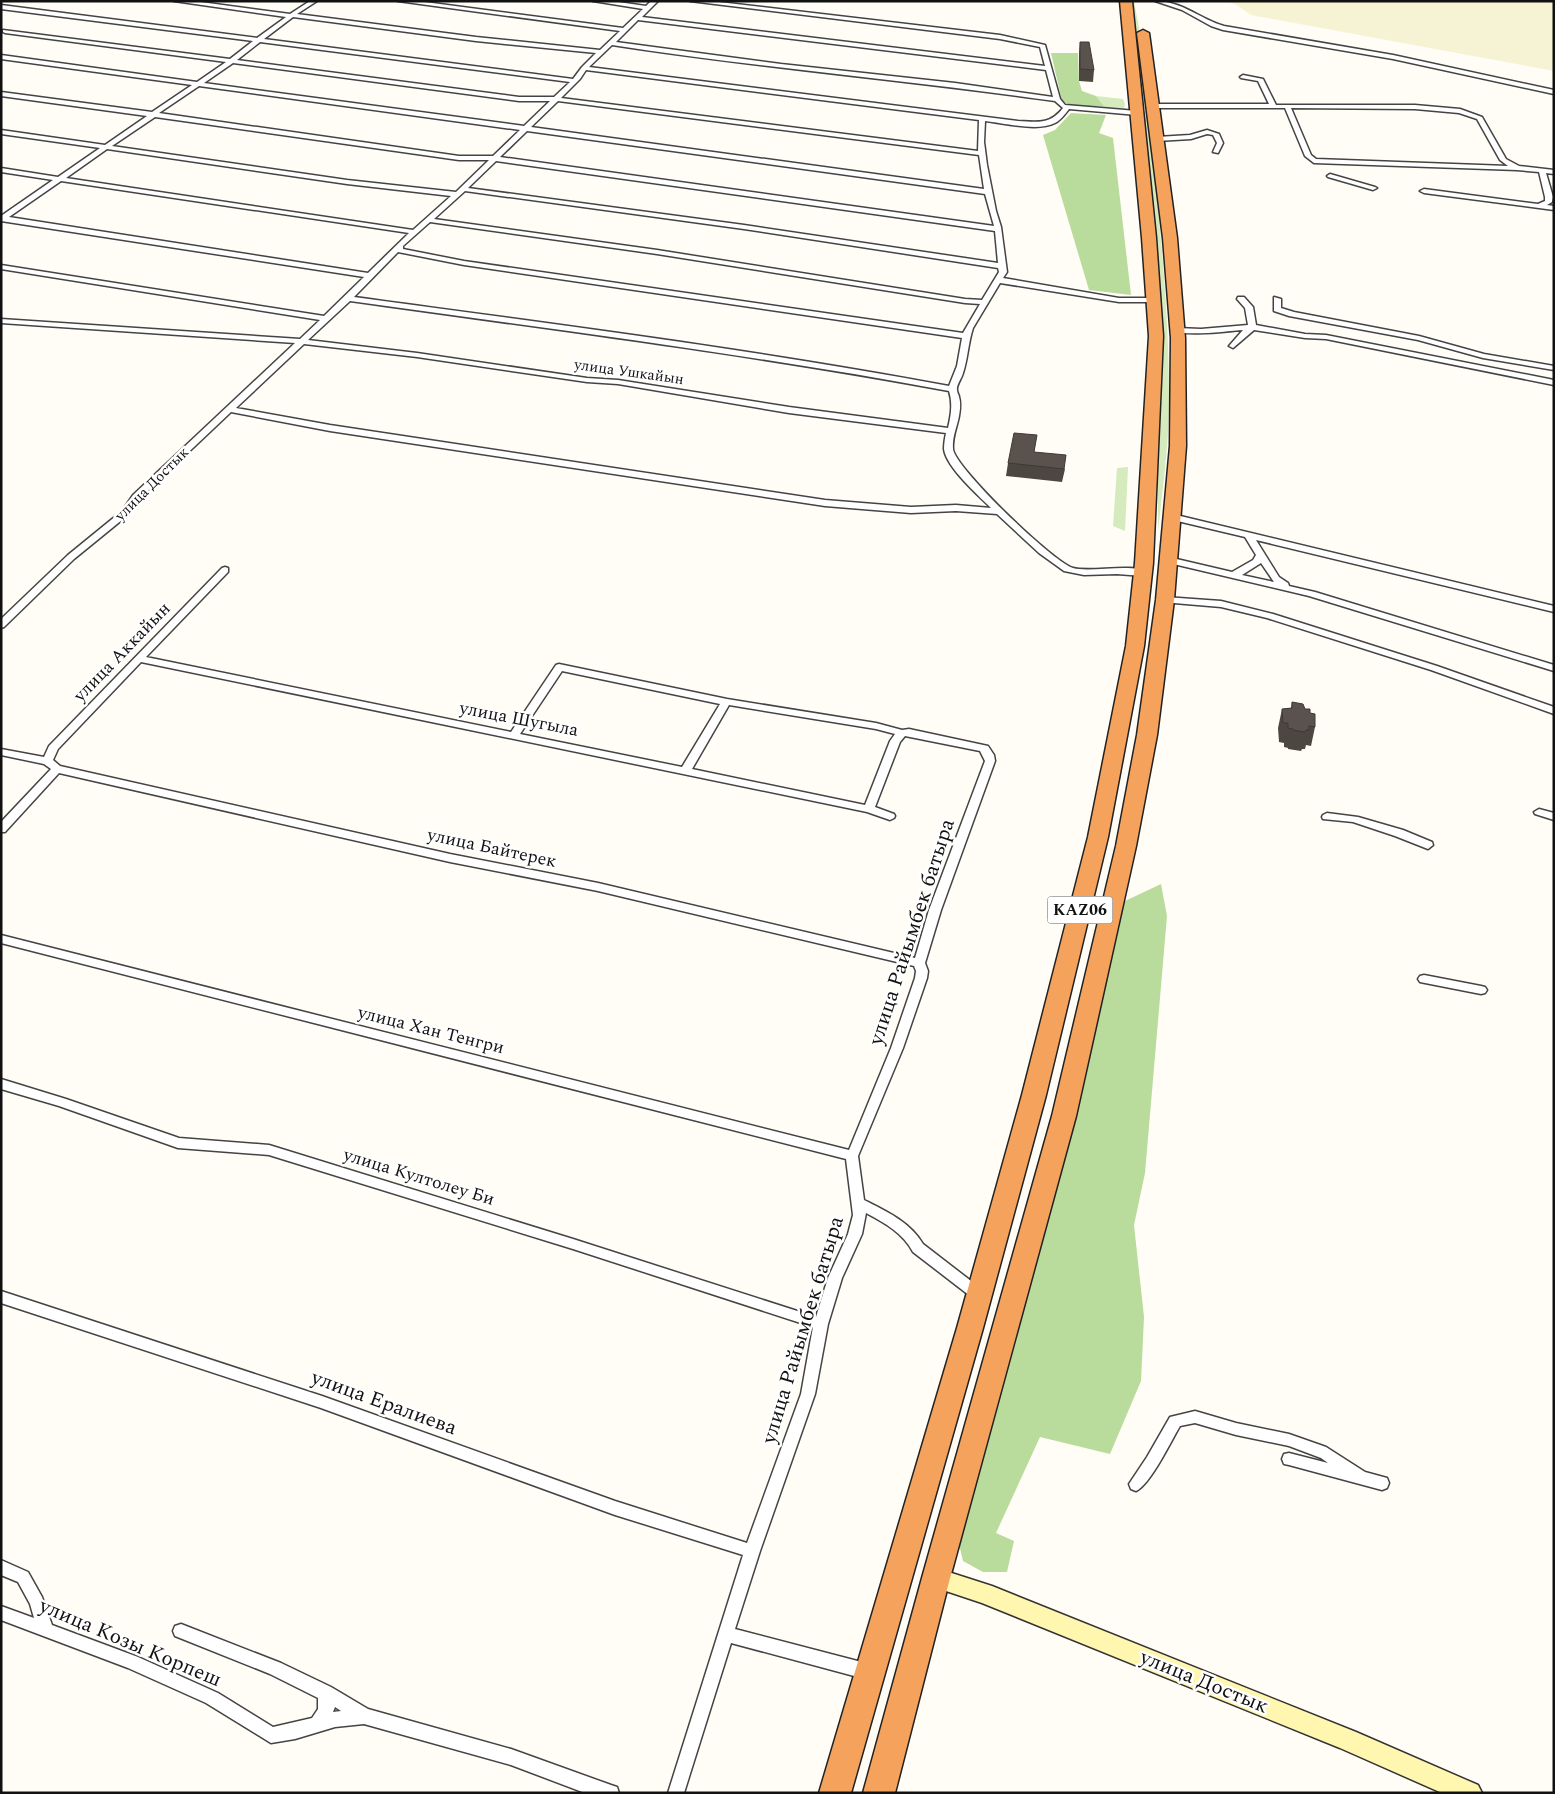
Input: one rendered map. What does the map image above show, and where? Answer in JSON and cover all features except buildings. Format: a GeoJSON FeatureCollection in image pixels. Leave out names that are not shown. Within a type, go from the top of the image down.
{"type":"FeatureCollection","features":[{"type":"Feature","properties":{"kind":"highway","name":"KАZ06"},"geometry":{"type":"LineString","coordinates":[[879,1793],[936,1578],[1064,1116],[1126,846],[1147,735],[1165,600],[1178,446],[1177,330],[1170,238],[1157,139],[1145,110],[1126,1]]}},
{"type":"Feature","properties":{"kind":"highway","name":"KАZ06"},"geometry":{"type":"LineString","coordinates":[[835,1793],[979,1295],[1034,1095],[1098,837],[1135,646],[1144,568],[1155,388],[1156,336],[1139,1]]}},
{"type":"Feature","properties":{"kind":"highway"},"geometry":{"type":"LineString","coordinates":[[1144,568],[1156,562],[1167,563]]}},
{"type":"Feature","properties":{"kind":"main road","name":"улица Достык"},"geometry":{"type":"LineString","coordinates":[[936,1578],[984,1593],[1348,1740],[1470,1793]]}},
{"type":"Feature","properties":{"kind":"street"},"geometry":{"type":"LineString","coordinates":[[177,1],[467,38],[602,52]]}},
{"type":"Feature","properties":{"kind":"street"},"geometry":{"type":"LineString","coordinates":[[2,218],[199,84],[292,15],[314,1]]}},
{"type":"Feature","properties":{"kind":"street"},"geometry":{"type":"LineString","coordinates":[[402,1],[626,30]]}},
{"type":"Feature","properties":{"kind":"street"},"geometry":{"type":"LineString","coordinates":[[596,1],[649,8]]}},
{"type":"Feature","properties":{"kind":"street","name":"улица Достык"},"geometry":{"type":"LineString","coordinates":[[1,625],[71,557],[125,513],[136,497],[348,298],[399,246],[460,192],[574,81],[584,68],[613,43],[655,1]]}},
{"type":"Feature","properties":{"kind":"street"},"geometry":{"type":"LineString","coordinates":[[692,1],[1014,39],[1043,46],[1057,99]]}},
{"type":"Feature","properties":{"kind":"street"},"geometry":{"type":"LineString","coordinates":[[1158,1],[1184,9],[1213,25],[1223,28],[1393,57],[1554,92]]}},
{"type":"Feature","properties":{"kind":"street"},"geometry":{"type":"LineString","coordinates":[[1,7],[574,81]]}},
{"type":"Feature","properties":{"kind":"street"},"geometry":{"type":"LineString","coordinates":[[637,18],[1049,68]]}},
{"type":"Feature","properties":{"kind":"street"},"geometry":{"type":"LineString","coordinates":[[4,31],[519,100],[554,99],[983,154]]}},
{"type":"Feature","properties":{"kind":"street"},"geometry":{"type":"LineString","coordinates":[[613,43],[782,66],[955,85],[1057,99],[1067,107],[1145,110],[1287,106],[1415,107],[1452,110],[1475,114],[1480,118],[1503,160],[1517,168]]}},
{"type":"Feature","properties":{"kind":"street"},"geometry":{"type":"LineString","coordinates":[[1,57],[989,192]]}},
{"type":"Feature","properties":{"kind":"street"},"geometry":{"type":"LineString","coordinates":[[584,68],[982,119],[1045,124],[1060,119],[1067,107]]}},
{"type":"Feature","properties":{"kind":"street"},"geometry":{"type":"LineString","coordinates":[[1243,77],[1261,80],[1273,106]]}},
{"type":"Feature","properties":{"kind":"street"},"geometry":{"type":"LineString","coordinates":[[1,94],[155,114],[459,158],[494,158],[998,229]]}},
{"type":"Feature","properties":{"kind":"street"},"geometry":{"type":"LineString","coordinates":[[1287,106],[1308,156],[1314,161],[1517,168],[1554,172]]}},
{"type":"Feature","properties":{"kind":"street"},"geometry":{"type":"LineString","coordinates":[[952,389],[958,380],[969,328],[994,285],[1000,280],[1003,272],[998,229],[982,161],[983,154],[980,136],[982,119]]}},
{"type":"Feature","properties":{"kind":"street"},"geometry":{"type":"LineString","coordinates":[[1,132],[347,182],[460,192],[744,228],[1002,266]]}},
{"type":"Feature","properties":{"kind":"street"},"geometry":{"type":"LineString","coordinates":[[1157,139],[1191,137],[1207,132],[1216,134],[1220,143],[1216,152]]}},
{"type":"Feature","properties":{"kind":"street"},"geometry":{"type":"LineString","coordinates":[[1,170],[414,232]]}},
{"type":"Feature","properties":{"kind":"street"},"geometry":{"type":"LineString","coordinates":[[1539,206],[1548,202],[1549,197],[1542,173]]}},
{"type":"Feature","properties":{"kind":"street"},"geometry":{"type":"LineString","coordinates":[[1330,176],[1373,188]]}},
{"type":"Feature","properties":{"kind":"street"},"geometry":{"type":"LineString","coordinates":[[1424,190],[1554,207]]}},
{"type":"Feature","properties":{"kind":"street"},"geometry":{"type":"LineString","coordinates":[[2,218],[370,276]]}},
{"type":"Feature","properties":{"kind":"street"},"geometry":{"type":"LineString","coordinates":[[428,220],[657,252],[965,301],[985,302]]}},
{"type":"Feature","properties":{"kind":"street"},"geometry":{"type":"LineString","coordinates":[[399,246],[400,250],[405,252],[473,264],[966,336]]}},
{"type":"Feature","properties":{"kind":"street"},"geometry":{"type":"LineString","coordinates":[[1,267],[326,318]]}},
{"type":"Feature","properties":{"kind":"street"},"geometry":{"type":"LineString","coordinates":[[1000,280],[1119,300],[1153,300]]}},
{"type":"Feature","properties":{"kind":"street"},"geometry":{"type":"LineString","coordinates":[[348,298],[632,338],[893,378],[952,389],[956,396],[957,408],[948,446],[950,456],[978,489],[1023,534],[1066,569],[1082,572],[1144,568]]}},
{"type":"Feature","properties":{"kind":"street"},"geometry":{"type":"LineString","coordinates":[[1241,299],[1249,307],[1252,327]]}},
{"type":"Feature","properties":{"kind":"street"},"geometry":{"type":"LineString","coordinates":[[1277,299],[1277,309],[1292,314],[1419,338],[1483,356],[1554,368]]}},
{"type":"Feature","properties":{"kind":"street","name":"улица Ушкайын"},"geometry":{"type":"LineString","coordinates":[[1,321],[301,342],[417,355],[587,380],[618,382],[789,410],[952,431]]}},
{"type":"Feature","properties":{"kind":"street"},"geometry":{"type":"LineString","coordinates":[[1234,346],[1243,334],[1252,327]]}},
{"type":"Feature","properties":{"kind":"street"},"geometry":{"type":"LineString","coordinates":[[1177,330],[1201,331],[1252,327],[1305,336],[1347,340],[1554,383]]}},
{"type":"Feature","properties":{"kind":"street"},"geometry":{"type":"LineString","coordinates":[[229,410],[330,428],[825,503],[911,510],[956,508],[1001,512]]}},
{"type":"Feature","properties":{"kind":"street"},"geometry":{"type":"LineString","coordinates":[[1172,517],[1554,609]]}},
{"type":"Feature","properties":{"kind":"street"},"geometry":{"type":"LineString","coordinates":[[1248,535],[1275,580],[1290,588]]}},
{"type":"Feature","properties":{"kind":"street"},"geometry":{"type":"LineString","coordinates":[[1234,575],[1257,562],[1261,554]]}},
{"type":"Feature","properties":{"kind":"street"},"geometry":{"type":"LineString","coordinates":[[1167,563],[1234,575],[1290,588],[1371,610],[1554,668]]}},
{"type":"Feature","properties":{"kind":"street","name":"улица Аккайын"},"geometry":{"type":"LineString","coordinates":[[47,761],[53,748],[225,570]]}},
{"type":"Feature","properties":{"kind":"street"},"geometry":{"type":"LineString","coordinates":[[1165,600],[1221,604],[1270,616],[1434,668],[1554,711]]}},
{"type":"Feature","properties":{"kind":"street","name":"улица Шугыла"},"geometry":{"type":"LineString","coordinates":[[140,659],[686,770],[869,809],[890,816]]}},
{"type":"Feature","properties":{"kind":"street"},"geometry":{"type":"LineString","coordinates":[[514,736],[559,667],[727,702],[876,726],[902,733],[895,741],[869,809]]}},
{"type":"Feature","properties":{"kind":"street"},"geometry":{"type":"LineString","coordinates":[[686,770],[727,702]]}},
{"type":"Feature","properties":{"kind":"street","name":"улица Райымбек батыра"},"geometry":{"type":"LineString","coordinates":[[676,1793],[752,1551],[808,1394],[821,1324],[835,1278],[855,1234],[860,1215],[852,1156],[897,1048],[921,978],[922,971],[919,963],[935,910],[990,761],[989,754],[984,748],[908,732],[902,733]]}},
{"type":"Feature","properties":{"kind":"street"},"geometry":{"type":"LineString","coordinates":[[1,752],[47,761],[57,769],[1,830]]}},
{"type":"Feature","properties":{"kind":"street","name":"улица Байтерек"},"geometry":{"type":"LineString","coordinates":[[57,769],[441,856],[598,887],[919,963]]}},
{"type":"Feature","properties":{"kind":"street"},"geometry":{"type":"LineString","coordinates":[[1539,812],[1554,817]]}},
{"type":"Feature","properties":{"kind":"street"},"geometry":{"type":"LineString","coordinates":[[1327,817],[1354,819],[1399,833],[1428,845]]}},
{"type":"Feature","properties":{"kind":"street","name":"улица Хан Тенгри"},"geometry":{"type":"LineString","coordinates":[[1,939],[852,1156]]}},
{"type":"Feature","properties":{"kind":"street"},"geometry":{"type":"LineString","coordinates":[[1424,979],[1481,990]]}},
{"type":"Feature","properties":{"kind":"street","name":"улица Култолеу Би"},"geometry":{"type":"LineString","coordinates":[[1,1084],[70,1105],[178,1143],[269,1150],[564,1241],[821,1324]]}},
{"type":"Feature","properties":{"kind":"street"},"geometry":{"type":"LineString","coordinates":[[859,1203],[905,1230],[912,1237],[918,1248],[979,1295]]}},
{"type":"Feature","properties":{"kind":"street","name":"улица Ералиева"},"geometry":{"type":"LineString","coordinates":[[1,1297],[322,1402],[615,1508],[752,1551]]}},
{"type":"Feature","properties":{"kind":"street"},"geometry":{"type":"LineString","coordinates":[[1136,1484],[1152,1462],[1175,1421],[1195,1417],[1236,1429],[1289,1440],[1326,1453],[1362,1478]]}},
{"type":"Feature","properties":{"kind":"street"},"geometry":{"type":"LineString","coordinates":[[1289,1458],[1382,1483]]}},
{"type":"Feature","properties":{"kind":"street"},"geometry":{"type":"LineString","coordinates":[[1,1568],[23,1577],[37,1602],[46,1630]]}},
{"type":"Feature","properties":{"kind":"street","name":"улица Козы Корпеш"},"geometry":{"type":"LineString","coordinates":[[1,1613],[132,1662],[212,1698],[271,1735],[336,1719],[364,1716],[511,1756],[611,1793]]}},
{"type":"Feature","properties":{"kind":"street"},"geometry":{"type":"LineString","coordinates":[[182,1631],[238,1652],[325,1692],[364,1716]]}},
{"type":"Feature","properties":{"kind":"street"},"geometry":{"type":"LineString","coordinates":[[726,1634],[870,1672]]}},
{"type":"Feature","properties":{"kind":"street"},"geometry":{"type":"LineString","coordinates":[[317,1724],[326,1713],[328,1702],[325,1692]]}},
{"type":"Feature","properties":{"kind":"shaded area"},"geometry":{"type":"Polygon","coordinates":[[[1224,1],[1554,1],[1554,71],[1251,15],[1235,4],[1224,1]]]}},
{"type":"Feature","properties":{"kind":"green space"},"geometry":{"type":"Polygon","coordinates":[[[1130,1],[1134,1],[1140,33],[1148,108],[1142,108],[1130,1]]]}},
{"type":"Feature","properties":{"kind":"green space"},"geometry":{"type":"Polygon","coordinates":[[[1051,53],[1078,53],[1079,81],[1082,91],[1096,96],[1104,106],[1073,106],[1062,101],[1051,53]]]}},
{"type":"Feature","properties":{"kind":"green space"},"geometry":{"type":"Polygon","coordinates":[[[1096,96],[1123,99],[1124,108],[1093,107],[1104,106],[1096,96]]]}},
{"type":"Feature","properties":{"kind":"green space"},"geometry":{"type":"Polygon","coordinates":[[[1141,111],[1148,111],[1156,183],[1169,362],[1169,415],[1158,531],[1158,434],[1141,111]]]}},
{"type":"Feature","properties":{"kind":"green space"},"geometry":{"type":"Polygon","coordinates":[[[1071,113],[1106,115],[1099,133],[1113,138],[1131,295],[1089,290],[1043,135],[1055,130],[1071,113]]]}},
{"type":"Feature","properties":{"kind":"green space"},"geometry":{"type":"Polygon","coordinates":[[[1128,467],[1125,531],[1113,526],[1117,468],[1128,467]]]}},
{"type":"Feature","properties":{"kind":"green space"},"geometry":{"type":"Polygon","coordinates":[[[1161,884],[1167,916],[1145,1173],[1134,1225],[1144,1317],[1141,1381],[1110,1454],[1040,1437],[996,1533],[1014,1541],[1007,1572],[983,1572],[963,1561],[955,1527],[1125,901],[1161,884]]]}}]}
